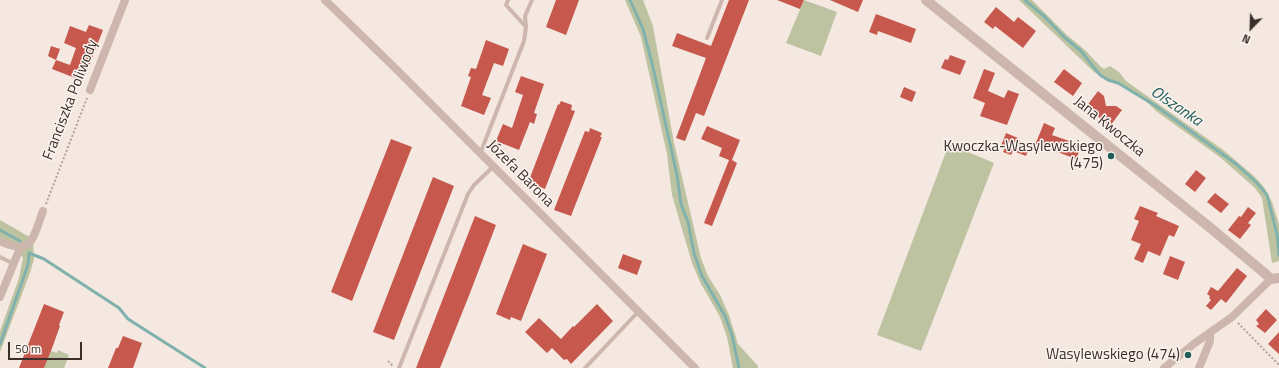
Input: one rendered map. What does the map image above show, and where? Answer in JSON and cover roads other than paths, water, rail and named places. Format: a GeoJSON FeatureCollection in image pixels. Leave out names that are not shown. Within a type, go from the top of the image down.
{"type":"FeatureCollection","features":[{"type":"Feature","properties":{"kind":"street","name":"Franciszka Poliwody"},"geometry":{"type":"LineString","coordinates":[[90,90],[125,0]]}},
{"type":"Feature","properties":{"kind":"street","name":"Józefa Barona"},"geometry":{"type":"LineString","coordinates":[[324,0],[695,368]]}},
{"type":"Feature","properties":{"kind":"street","name":"Jana Kwoczka"},"geometry":{"type":"LineString","coordinates":[[926,0],[1262,271],[1275,279]]}},
{"type":"Feature","properties":{"kind":"street"},"geometry":{"type":"LineString","coordinates":[[0,241],[12,247],[20,248],[28,244],[33,239],[43,211]]}},
{"type":"Feature","properties":{"kind":"street"},"geometry":{"type":"LineString","coordinates":[[0,297],[20,248]]}},
{"type":"Feature","properties":{"kind":"street"},"geometry":{"type":"LineString","coordinates":[[1164,368],[1232,317],[1275,279]]}},
{"type":"Feature","properties":{"kind":"street"},"geometry":{"type":"LineString","coordinates":[[1199,368],[1210,341],[1210,333]]}},
{"type":"Feature","properties":{"kind":"lane"},"geometry":{"type":"LineString","coordinates":[[508,0],[506,5],[526,27]]}},
{"type":"Feature","properties":{"kind":"lane"},"geometry":{"type":"LineString","coordinates":[[480,154],[524,41],[526,16],[532,0]]}},
{"type":"Feature","properties":{"kind":"lane"},"geometry":{"type":"LineString","coordinates":[[707,38],[722,0]]}},
{"type":"Feature","properties":{"kind":"lane"},"geometry":{"type":"LineString","coordinates":[[399,368],[468,194],[474,185],[493,167]]}},
{"type":"Feature","properties":{"kind":"lane"},"geometry":{"type":"LineString","coordinates":[[0,257],[14,264]]}},
{"type":"Feature","properties":{"kind":"lane"},"geometry":{"type":"LineString","coordinates":[[585,368],[638,312]]}},
{"type":"Feature","properties":{"kind":"waterway"},"geometry":{"type":"LineString","coordinates":[[630,0],[643,29],[652,63],[677,175],[681,204],[688,222],[694,253],[702,276],[725,316],[732,335],[739,368]]}},
{"type":"Feature","properties":{"kind":"waterway","name":"Olszanka"},"geometry":{"type":"LineString","coordinates":[[1025,0],[1080,50],[1100,75],[1108,80],[1118,83],[1156,106],[1236,164],[1257,183],[1267,195],[1277,234],[1279,255]]}},
{"type":"Feature","properties":{"kind":"waterway"},"geometry":{"type":"LineString","coordinates":[[0,230],[20,241]]}},
{"type":"Feature","properties":{"kind":"waterway"},"geometry":{"type":"LineString","coordinates":[[0,344],[28,265],[29,253],[44,259],[119,308],[128,319],[205,368]]}},
{"type":"Feature","properties":{"kind":"place","name":"Kwoczka-Wasylewskiego (475)"},"geometry":{"type":"Point","coordinates":[1111,156]}},
{"type":"Feature","properties":{"kind":"place","name":"Wasylewskiego (474)"},"geometry":{"type":"Point","coordinates":[1188,355]}}]}
